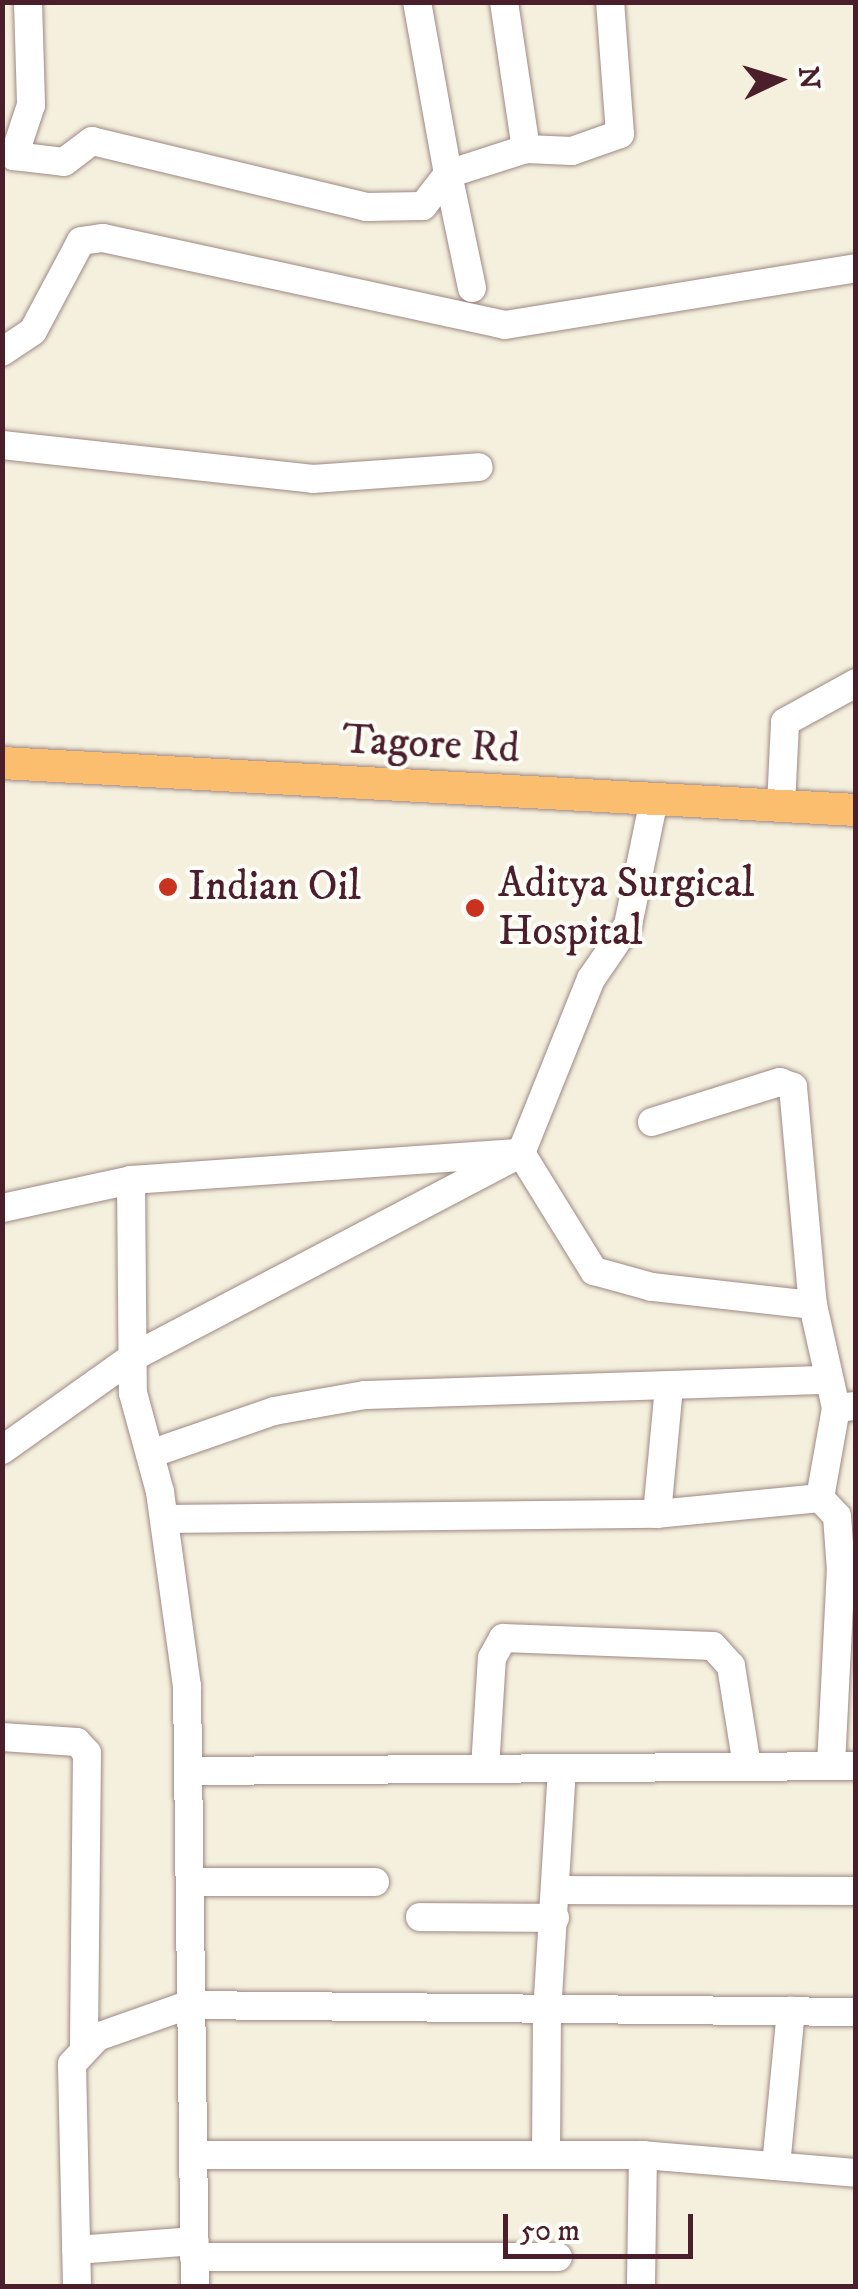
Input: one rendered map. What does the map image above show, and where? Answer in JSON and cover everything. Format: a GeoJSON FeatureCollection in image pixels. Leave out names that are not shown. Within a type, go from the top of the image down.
{"type":"FeatureCollection","features":[{"type":"Feature","properties":{"kind":"main road","name":"Tagore Rd"},"geometry":{"type":"LineString","coordinates":[[2,763],[856,810]]}},
{"type":"Feature","properties":{"kind":"street"},"geometry":{"type":"LineString","coordinates":[[28,2],[31,105],[8,154],[64,162],[92,141],[366,206],[423,206],[448,174],[526,149],[572,151],[620,134],[610,2]]}},
{"type":"Feature","properties":{"kind":"street"},"geometry":{"type":"LineString","coordinates":[[417,2],[472,288]]}},
{"type":"Feature","properties":{"kind":"street"},"geometry":{"type":"LineString","coordinates":[[504,2],[526,149]]}},
{"type":"Feature","properties":{"kind":"street"},"geometry":{"type":"LineString","coordinates":[[2,352],[33,331],[82,241],[103,238],[505,325],[856,268]]}},
{"type":"Feature","properties":{"kind":"street"},"geometry":{"type":"LineString","coordinates":[[2,445],[313,479],[478,466]]}},
{"type":"Feature","properties":{"kind":"street"},"geometry":{"type":"LineString","coordinates":[[781,804],[785,722],[856,682]]}},
{"type":"Feature","properties":{"kind":"street"},"geometry":{"type":"LineString","coordinates":[[2,1450],[133,1356],[521,1153],[591,979],[628,925],[654,800]]}},
{"type":"Feature","properties":{"kind":"street"},"geometry":{"type":"LineString","coordinates":[[652,1122],[780,1082],[793,1088],[813,1305],[840,1398],[820,1498]]}},
{"type":"Feature","properties":{"kind":"street"},"geometry":{"type":"LineString","coordinates":[[2,1208],[132,1180],[521,1153]]}},
{"type":"Feature","properties":{"kind":"street"},"geometry":{"type":"LineString","coordinates":[[521,1153],[594,1271],[652,1287],[813,1305]]}},
{"type":"Feature","properties":{"kind":"street"},"geometry":{"type":"LineString","coordinates":[[132,1180],[133,1393],[164,1519],[187,1686],[191,1882],[188,2004],[195,2286]]}},
{"type":"Feature","properties":{"kind":"street"},"geometry":{"type":"LineString","coordinates":[[150,1454],[274,1410],[365,1396],[668,1386],[840,1398]]}},
{"type":"Feature","properties":{"kind":"street"},"geometry":{"type":"LineString","coordinates":[[657,1514],[668,1386]]}},
{"type":"Feature","properties":{"kind":"street"},"geometry":{"type":"LineString","coordinates":[[164,1519],[657,1514],[820,1498]]}},
{"type":"Feature","properties":{"kind":"street"},"geometry":{"type":"LineString","coordinates":[[189,1770],[844,1766],[848,1570],[837,1516],[820,1498]]}},
{"type":"Feature","properties":{"kind":"street"},"geometry":{"type":"LineString","coordinates":[[485,1768],[492,1658],[503,1638],[713,1646],[731,1666],[747,1766]]}},
{"type":"Feature","properties":{"kind":"street"},"geometry":{"type":"LineString","coordinates":[[2,1737],[77,1742],[87,1753],[84,2044],[72,2064],[77,2286]]}},
{"type":"Feature","properties":{"kind":"street"},"geometry":{"type":"LineString","coordinates":[[546,2155],[547,2010],[562,1768]]}},
{"type":"Feature","properties":{"kind":"street"},"geometry":{"type":"LineString","coordinates":[[191,1882],[375,1882]]}},
{"type":"Feature","properties":{"kind":"street"},"geometry":{"type":"LineString","coordinates":[[420,1917],[556,1904],[856,1890]]}},
{"type":"Feature","properties":{"kind":"street"},"geometry":{"type":"LineString","coordinates":[[84,2044],[188,2004],[856,2012]]}},
{"type":"Feature","properties":{"kind":"street"},"geometry":{"type":"LineString","coordinates":[[776,2166],[791,2011]]}},
{"type":"Feature","properties":{"kind":"street"},"geometry":{"type":"LineString","coordinates":[[194,2155],[643,2155],[856,2172]]}},
{"type":"Feature","properties":{"kind":"street"},"geometry":{"type":"LineString","coordinates":[[641,2286],[643,2155]]}},
{"type":"Feature","properties":{"kind":"street"},"geometry":{"type":"LineString","coordinates":[[76,2250],[558,2257]]}},
{"type":"Feature","properties":{"kind":"place","name":"Indian Oil"},"geometry":{"type":"Point","coordinates":[168,887]}},
{"type":"Feature","properties":{"kind":"place","name":"Aditya Surgical Hospital"},"geometry":{"type":"Point","coordinates":[475,908]}}]}
